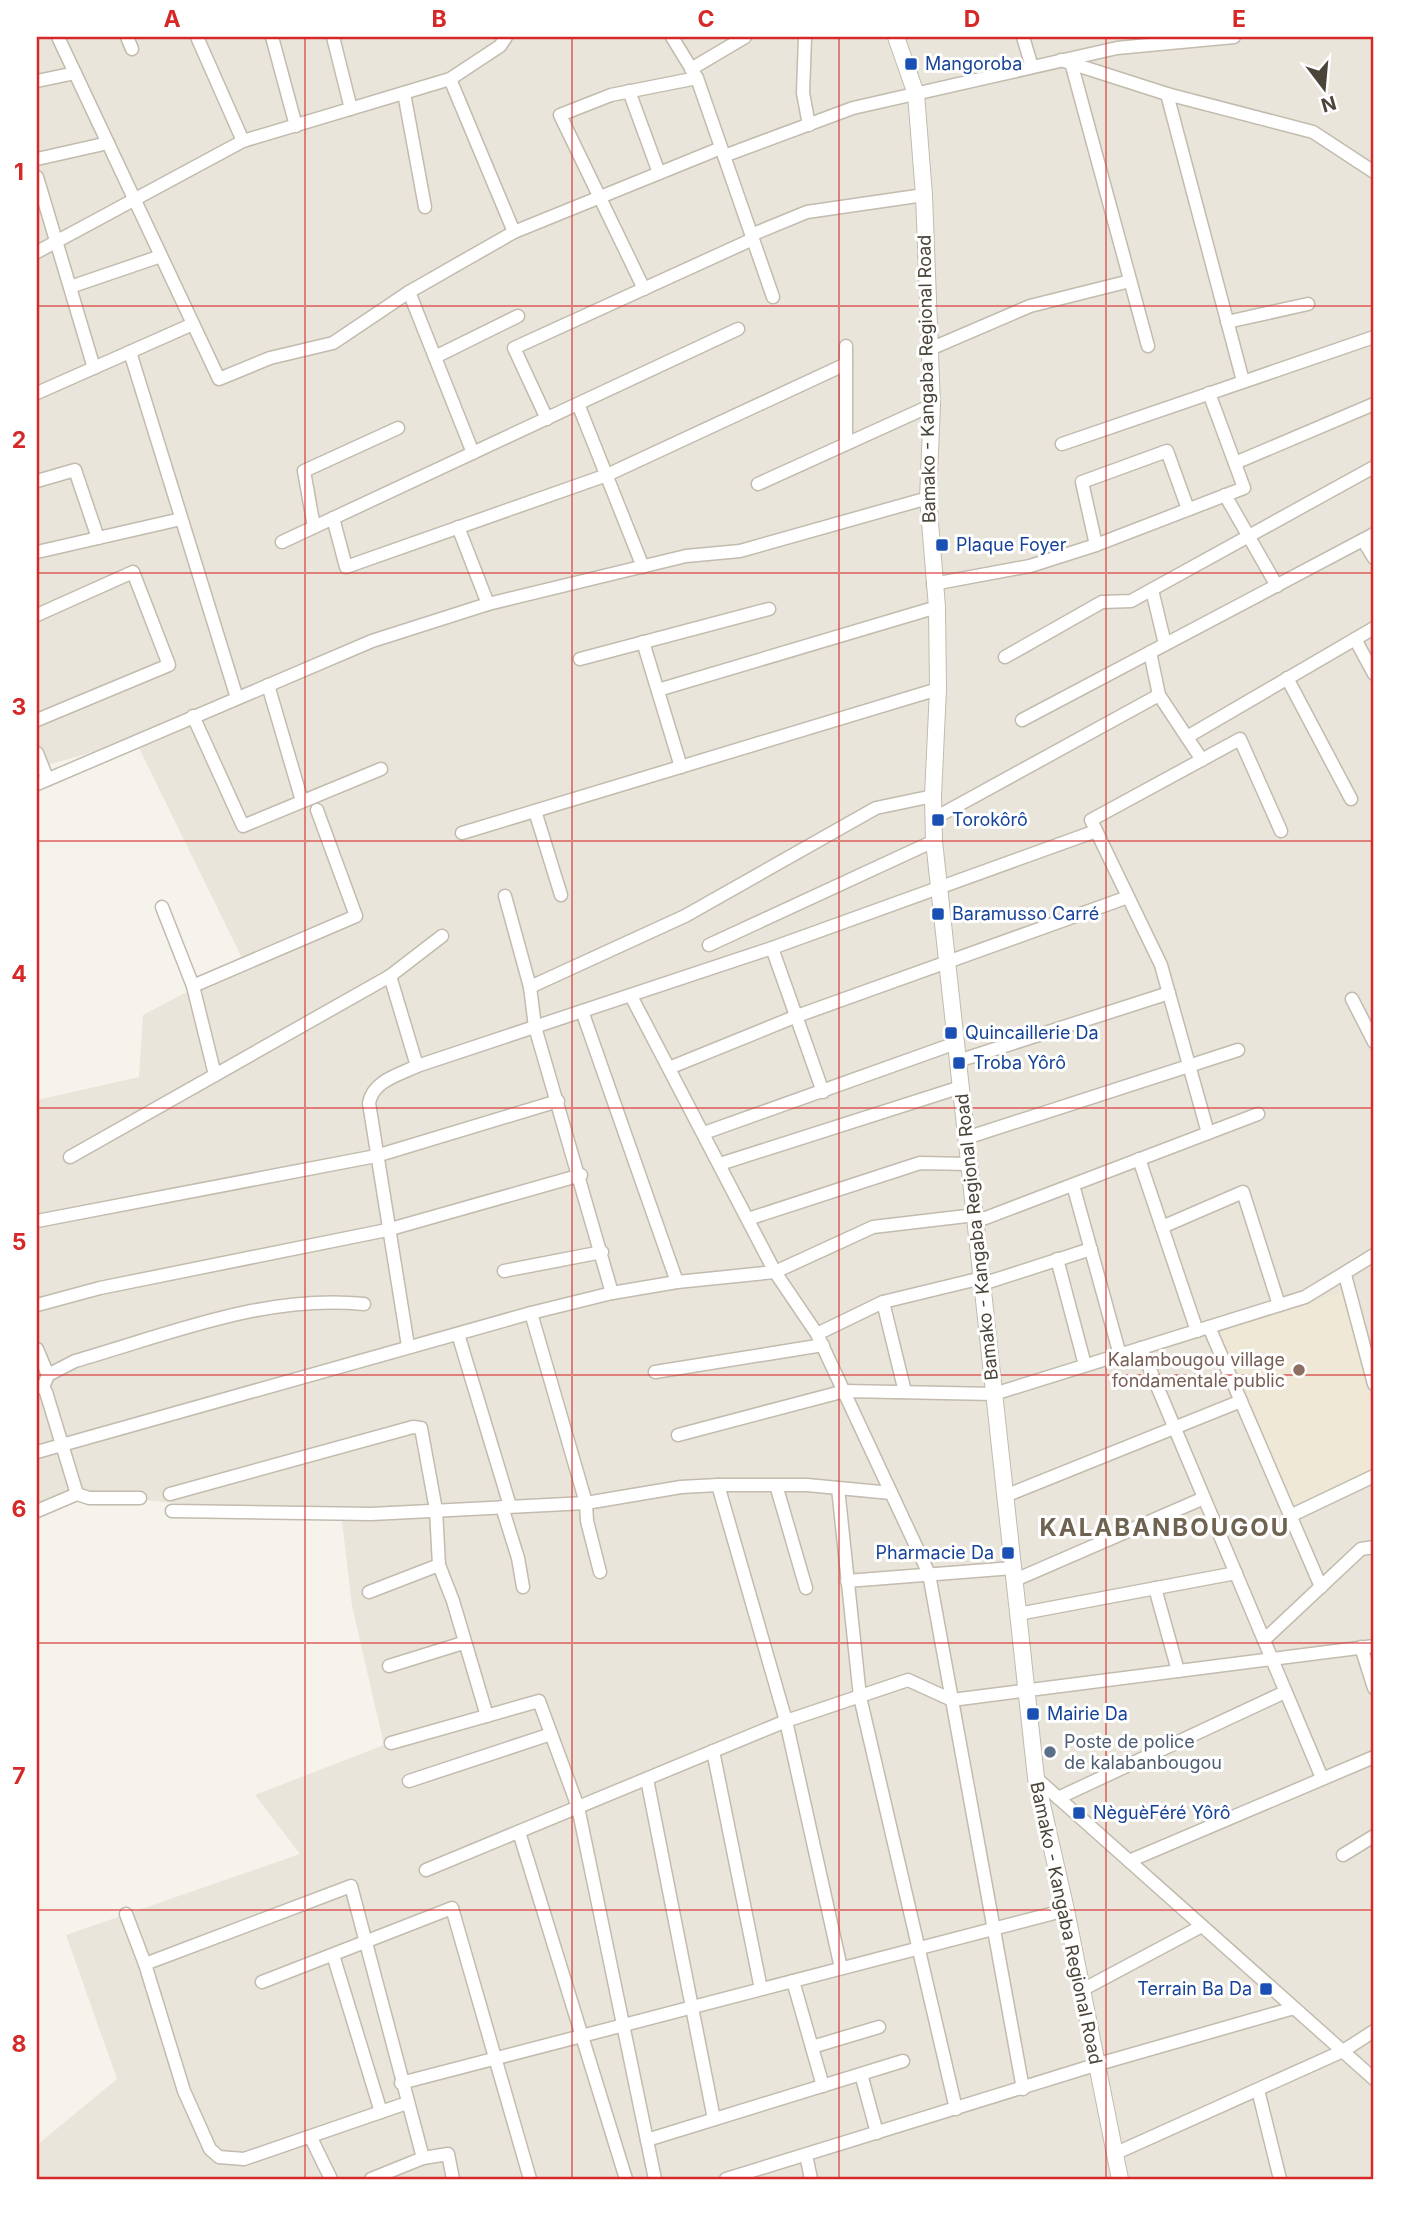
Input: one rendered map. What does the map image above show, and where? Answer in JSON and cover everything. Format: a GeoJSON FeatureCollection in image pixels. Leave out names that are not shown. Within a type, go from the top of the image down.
{"type":"FeatureCollection","features":[{"type":"Feature","properties":{"kind":"street"},"geometry":{"type":"LineString","coordinates":[[58,37],[219,379],[270,358],[333,344],[409,292],[514,232],[659,173],[809,125],[853,108],[1032,67],[1067,63],[1116,47],[1234,37]]}},
{"type":"Feature","properties":{"kind":"street"},"geometry":{"type":"LineString","coordinates":[[197,37],[243,141]]}},
{"type":"Feature","properties":{"kind":"street"},"geometry":{"type":"LineString","coordinates":[[272,37],[296,125]]}},
{"type":"Feature","properties":{"kind":"street"},"geometry":{"type":"LineString","coordinates":[[333,37],[351,109]]}},
{"type":"Feature","properties":{"kind":"street"},"geometry":{"type":"LineString","coordinates":[[672,37],[694,73],[773,297]]}},
{"type":"Feature","properties":{"kind":"street"},"geometry":{"type":"LineString","coordinates":[[643,289],[560,115],[629,91],[694,73],[745,37]]}},
{"type":"Feature","properties":{"kind":"street"},"geometry":{"type":"LineString","coordinates":[[805,37],[803,93],[809,125]]}},
{"type":"Feature","properties":{"kind":"street","name":"Bamako - Kangaba Regional Road"},"geometry":{"type":"LineString","coordinates":[[896,37],[916,94],[924,195],[932,405],[928,498],[937,607],[934,841],[1036,1778],[1066,1910],[1120,2179]]}},
{"type":"Feature","properties":{"kind":"street"},"geometry":{"type":"LineString","coordinates":[[1023,37],[1032,67]]}},
{"type":"Feature","properties":{"kind":"street"},"geometry":{"type":"LineString","coordinates":[[37,252],[243,141],[450,79],[500,46],[504,38]]}},
{"type":"Feature","properties":{"kind":"street"},"geometry":{"type":"LineString","coordinates":[[1067,63],[1167,94],[1313,132],[1374,172]]}},
{"type":"Feature","properties":{"kind":"street"},"geometry":{"type":"LineString","coordinates":[[1067,63],[1147,346]]}},
{"type":"Feature","properties":{"kind":"street"},"geometry":{"type":"LineString","coordinates":[[37,81],[75,73]]}},
{"type":"Feature","properties":{"kind":"street"},"geometry":{"type":"LineString","coordinates":[[450,79],[514,232]]}},
{"type":"Feature","properties":{"kind":"street"},"geometry":{"type":"LineString","coordinates":[[629,91],[659,173]]}},
{"type":"Feature","properties":{"kind":"street"},"geometry":{"type":"LineString","coordinates":[[404,93],[425,207]]}},
{"type":"Feature","properties":{"kind":"street"},"geometry":{"type":"LineString","coordinates":[[1167,94],[1242,381]]}},
{"type":"Feature","properties":{"kind":"street"},"geometry":{"type":"LineString","coordinates":[[37,159],[108,143]]}},
{"type":"Feature","properties":{"kind":"street"},"geometry":{"type":"LineString","coordinates":[[37,177],[41,207],[56,242],[94,368]]}},
{"type":"Feature","properties":{"kind":"street"},"geometry":{"type":"LineString","coordinates":[[547,419],[514,348],[807,212],[924,195]]}},
{"type":"Feature","properties":{"kind":"street"},"geometry":{"type":"LineString","coordinates":[[70,287],[161,256]]}},
{"type":"Feature","properties":{"kind":"street"},"geometry":{"type":"LineString","coordinates":[[930,349],[1030,306],[1130,281]]}},
{"type":"Feature","properties":{"kind":"street"},"geometry":{"type":"LineString","coordinates":[[409,292],[473,453]]}},
{"type":"Feature","properties":{"kind":"street"},"geometry":{"type":"LineString","coordinates":[[1227,322],[1308,304]]}},
{"type":"Feature","properties":{"kind":"street"},"geometry":{"type":"LineString","coordinates":[[435,357],[518,317]]}},
{"type":"Feature","properties":{"kind":"street"},"geometry":{"type":"LineString","coordinates":[[37,393],[193,324]]}},
{"type":"Feature","properties":{"kind":"street"},"geometry":{"type":"LineString","coordinates":[[282,542],[738,330]]}},
{"type":"Feature","properties":{"kind":"street"},"geometry":{"type":"LineString","coordinates":[[1062,444],[1374,337]]}},
{"type":"Feature","properties":{"kind":"street"},"geometry":{"type":"LineString","coordinates":[[846,346],[846,444]]}},
{"type":"Feature","properties":{"kind":"street"},"geometry":{"type":"LineString","coordinates":[[130,352],[237,698]]}},
{"type":"Feature","properties":{"kind":"street"},"geometry":{"type":"LineString","coordinates":[[333,518],[346,567],[607,475],[846,363]]}},
{"type":"Feature","properties":{"kind":"street"},"geometry":{"type":"LineString","coordinates":[[933,584],[1030,566],[1096,545],[1244,488],[1209,393]]}},
{"type":"Feature","properties":{"kind":"street"},"geometry":{"type":"LineString","coordinates":[[578,404],[643,567]]}},
{"type":"Feature","properties":{"kind":"street"},"geometry":{"type":"LineString","coordinates":[[1235,463],[1374,404]]}},
{"type":"Feature","properties":{"kind":"street"},"geometry":{"type":"LineString","coordinates":[[758,484],[932,405]]}},
{"type":"Feature","properties":{"kind":"street"},"geometry":{"type":"LineString","coordinates":[[314,527],[304,471],[398,428]]}},
{"type":"Feature","properties":{"kind":"street"},"geometry":{"type":"LineString","coordinates":[[1096,545],[1082,482],[1167,451],[1188,509]]}},
{"type":"Feature","properties":{"kind":"street"},"geometry":{"type":"LineString","coordinates":[[1005,657],[1102,602],[1131,601],[1374,467]]}},
{"type":"Feature","properties":{"kind":"street"},"geometry":{"type":"LineString","coordinates":[[37,481],[75,470],[99,538]]}},
{"type":"Feature","properties":{"kind":"street"},"geometry":{"type":"LineString","coordinates":[[1225,495],[1277,586]]}},
{"type":"Feature","properties":{"kind":"street"},"geometry":{"type":"LineString","coordinates":[[37,753],[42,781],[372,641],[488,604],[686,556],[740,551],[928,498]]}},
{"type":"Feature","properties":{"kind":"street"},"geometry":{"type":"LineString","coordinates":[[37,552],[181,519]]}},
{"type":"Feature","properties":{"kind":"street"},"geometry":{"type":"LineString","coordinates":[[458,527],[488,604]]}},
{"type":"Feature","properties":{"kind":"street"},"geometry":{"type":"LineString","coordinates":[[1022,720],[1368,537],[1374,558]]}},
{"type":"Feature","properties":{"kind":"street"},"geometry":{"type":"LineString","coordinates":[[37,615],[133,572],[169,665],[37,720]]}},
{"type":"Feature","properties":{"kind":"street"},"geometry":{"type":"LineString","coordinates":[[1152,590],[1165,644]]}},
{"type":"Feature","properties":{"kind":"street"},"geometry":{"type":"LineString","coordinates":[[658,690],[937,607]]}},
{"type":"Feature","properties":{"kind":"street"},"geometry":{"type":"LineString","coordinates":[[580,659],[769,608]]}},
{"type":"Feature","properties":{"kind":"street"},"geometry":{"type":"LineString","coordinates":[[1186,737],[1374,628]]}},
{"type":"Feature","properties":{"kind":"street"},"geometry":{"type":"LineString","coordinates":[[1355,639],[1374,674]]}},
{"type":"Feature","properties":{"kind":"street"},"geometry":{"type":"LineString","coordinates":[[643,642],[681,767]]}},
{"type":"Feature","properties":{"kind":"street"},"geometry":{"type":"LineString","coordinates":[[1150,652],[1160,695],[1202,760]]}},
{"type":"Feature","properties":{"kind":"street"},"geometry":{"type":"LineString","coordinates":[[1287,678],[1351,799]]}},
{"type":"Feature","properties":{"kind":"street"},"geometry":{"type":"LineString","coordinates":[[268,685],[302,802]]}},
{"type":"Feature","properties":{"kind":"street"},"geometry":{"type":"LineString","coordinates":[[462,832],[938,689]]}},
{"type":"Feature","properties":{"kind":"street"},"geometry":{"type":"LineString","coordinates":[[933,819],[1160,695]]}},
{"type":"Feature","properties":{"kind":"street"},"geometry":{"type":"LineString","coordinates":[[193,716],[243,826],[381,769]]}},
{"type":"Feature","properties":{"kind":"street"},"geometry":{"type":"LineString","coordinates":[[1208,1133],[1161,965],[1091,820],[1240,739],[1281,831]]}},
{"type":"Feature","properties":{"kind":"street"},"geometry":{"type":"LineString","coordinates":[[530,987],[685,916],[876,808],[933,796]]}},
{"type":"Feature","properties":{"kind":"street"},"geometry":{"type":"LineString","coordinates":[[193,986],[356,916],[317,810]]}},
{"type":"Feature","properties":{"kind":"street"},"geometry":{"type":"LineString","coordinates":[[535,811],[561,895]]}},
{"type":"Feature","properties":{"kind":"street"},"geometry":{"type":"LineString","coordinates":[[408,1346],[387,1230],[369,1103],[371,1092],[382,1082],[417,1066],[772,948],[1096,831]]}},
{"type":"Feature","properties":{"kind":"street"},"geometry":{"type":"LineString","coordinates":[[709,945],[934,841]]}},
{"type":"Feature","properties":{"kind":"street"},"geometry":{"type":"LineString","coordinates":[[505,896],[530,987],[535,1027],[581,1175],[612,1293]]}},
{"type":"Feature","properties":{"kind":"street"},"geometry":{"type":"LineString","coordinates":[[669,1068],[797,1016],[1128,897]]}},
{"type":"Feature","properties":{"kind":"street"},"geometry":{"type":"LineString","coordinates":[[162,907],[193,986],[215,1075]]}},
{"type":"Feature","properties":{"kind":"street"},"geometry":{"type":"LineString","coordinates":[[71,1157],[390,976],[442,936]]}},
{"type":"Feature","properties":{"kind":"street"},"geometry":{"type":"LineString","coordinates":[[772,948],[823,1092]]}},
{"type":"Feature","properties":{"kind":"street"},"geometry":{"type":"LineString","coordinates":[[390,976],[417,1066]]}},
{"type":"Feature","properties":{"kind":"street"},"geometry":{"type":"LineString","coordinates":[[958,1061],[1169,993]]}},
{"type":"Feature","properties":{"kind":"street"},"geometry":{"type":"LineString","coordinates":[[631,996],[775,1272],[820,1339],[929,1574],[1023,2089]]}},
{"type":"Feature","properties":{"kind":"street"},"geometry":{"type":"LineString","coordinates":[[1352,999],[1374,1042]]}},
{"type":"Feature","properties":{"kind":"street"},"geometry":{"type":"LineString","coordinates":[[582,1011],[677,1282]]}},
{"type":"Feature","properties":{"kind":"street"},"geometry":{"type":"LineString","coordinates":[[704,1133],[956,1043]]}},
{"type":"Feature","properties":{"kind":"street"},"geometry":{"type":"LineString","coordinates":[[966,1138],[1238,1050]]}},
{"type":"Feature","properties":{"kind":"street"},"geometry":{"type":"LineString","coordinates":[[720,1164],[961,1087]]}},
{"type":"Feature","properties":{"kind":"street"},"geometry":{"type":"LineString","coordinates":[[37,1220],[376,1156],[558,1101]]}},
{"type":"Feature","properties":{"kind":"street"},"geometry":{"type":"LineString","coordinates":[[37,1452],[408,1346],[612,1293],[677,1282],[775,1272],[873,1227],[975,1218],[1073,1185],[1258,1114]]}},
{"type":"Feature","properties":{"kind":"street"},"geometry":{"type":"LineString","coordinates":[[1139,1159],[1162,1227],[1203,1329],[1241,1401],[1321,1587]]}},
{"type":"Feature","properties":{"kind":"street"},"geometry":{"type":"LineString","coordinates":[[748,1219],[920,1163],[969,1164]]}},
{"type":"Feature","properties":{"kind":"street"},"geometry":{"type":"LineString","coordinates":[[37,1305],[100,1288],[387,1230],[581,1175]]}},
{"type":"Feature","properties":{"kind":"street"},"geometry":{"type":"LineString","coordinates":[[1073,1185],[1120,1355]]}},
{"type":"Feature","properties":{"kind":"street"},"geometry":{"type":"LineString","coordinates":[[1162,1227],[1243,1192],[1279,1306]]}},
{"type":"Feature","properties":{"kind":"street"},"geometry":{"type":"LineString","coordinates":[[655,1372],[820,1339],[883,1302],[982,1281],[1091,1249]]}},
{"type":"Feature","properties":{"kind":"street"},"geometry":{"type":"LineString","coordinates":[[504,1271],[602,1252]]}},
{"type":"Feature","properties":{"kind":"street"},"geometry":{"type":"LineString","coordinates":[[678,1435],[845,1391],[994,1394],[1305,1297],[1374,1255]]}},
{"type":"Feature","properties":{"kind":"street"},"geometry":{"type":"LineString","coordinates":[[1057,1259],[1085,1365]]}},
{"type":"Feature","properties":{"kind":"street"},"geometry":{"type":"LineString","coordinates":[[1345,1275],[1374,1384]]}},
{"type":"Feature","properties":{"kind":"street"},"geometry":{"type":"LineString","coordinates":[[42,1383],[75,1361],[267,1307],[328,1300],[363,1304]]}},
{"type":"Feature","properties":{"kind":"street"},"geometry":{"type":"LineString","coordinates":[[883,1302],[905,1392]]}},
{"type":"Feature","properties":{"kind":"street"},"geometry":{"type":"LineString","coordinates":[[531,1313],[586,1503],[587,1521],[600,1572]]}},
{"type":"Feature","properties":{"kind":"street"},"geometry":{"type":"LineString","coordinates":[[458,1334],[506,1506],[523,1587]]}},
{"type":"Feature","properties":{"kind":"street"},"geometry":{"type":"LineString","coordinates":[[1141,1348],[1322,1778]]}},
{"type":"Feature","properties":{"kind":"street"},"geometry":{"type":"LineString","coordinates":[[37,1349],[42,1383],[77,1494]]}},
{"type":"Feature","properties":{"kind":"street"},"geometry":{"type":"LineString","coordinates":[[1005,1496],[1241,1401]]}},
{"type":"Feature","properties":{"kind":"street"},"geometry":{"type":"LineString","coordinates":[[170,1494],[282,1461],[335,1451],[413,1427],[421,1428],[436,1510],[439,1565],[453,1601],[463,1643],[487,1716]]}},
{"type":"Feature","properties":{"kind":"street"},"geometry":{"type":"LineString","coordinates":[[1290,1516],[1374,1476]]}},
{"type":"Feature","properties":{"kind":"street"},"geometry":{"type":"LineString","coordinates":[[718,1485],[786,1720],[841,1968]]}},
{"type":"Feature","properties":{"kind":"street"},"geometry":{"type":"LineString","coordinates":[[172,1511],[336,1516],[586,1503],[681,1487],[718,1485],[776,1485],[891,1493]]}},
{"type":"Feature","properties":{"kind":"street"},"geometry":{"type":"LineString","coordinates":[[776,1485],[806,1588]]}},
{"type":"Feature","properties":{"kind":"street"},"geometry":{"type":"LineString","coordinates":[[838,1488],[860,1697],[956,2109]]}},
{"type":"Feature","properties":{"kind":"street"},"geometry":{"type":"LineString","coordinates":[[37,1511],[77,1494],[89,1498],[139,1497]]}},
{"type":"Feature","properties":{"kind":"street"},"geometry":{"type":"LineString","coordinates":[[846,1581],[929,1574],[1014,1574],[1204,1498]]}},
{"type":"Feature","properties":{"kind":"street"},"geometry":{"type":"LineString","coordinates":[[1264,1640],[1361,1549],[1374,1547]]}},
{"type":"Feature","properties":{"kind":"street"},"geometry":{"type":"LineString","coordinates":[[369,1591],[439,1565]]}},
{"type":"Feature","properties":{"kind":"street"},"geometry":{"type":"LineString","coordinates":[[1018,1614],[1236,1573]]}},
{"type":"Feature","properties":{"kind":"street"},"geometry":{"type":"LineString","coordinates":[[1155,1588],[1178,1671]]}},
{"type":"Feature","properties":{"kind":"street"},"geometry":{"type":"LineString","coordinates":[[388,1665],[463,1643]]}},
{"type":"Feature","properties":{"kind":"street"},"geometry":{"type":"LineString","coordinates":[[426,1870],[786,1720],[908,1681],[952,1700],[1368,1646],[1374,1688]]}},
{"type":"Feature","properties":{"kind":"street"},"geometry":{"type":"LineString","coordinates":[[1058,1798],[1285,1692]]}},
{"type":"Feature","properties":{"kind":"street"},"geometry":{"type":"LineString","coordinates":[[391,1743],[539,1701],[578,1807],[655,2179]]}},
{"type":"Feature","properties":{"kind":"street"},"geometry":{"type":"LineString","coordinates":[[409,1781],[551,1734]]}},
{"type":"Feature","properties":{"kind":"street"},"geometry":{"type":"LineString","coordinates":[[713,1751],[761,1989]]}},
{"type":"Feature","properties":{"kind":"street"},"geometry":{"type":"LineString","coordinates":[[1129,1861],[1374,1757]]}},
{"type":"Feature","properties":{"kind":"street"},"geometry":{"type":"LineString","coordinates":[[1036,1778],[1374,2079]]}},
{"type":"Feature","properties":{"kind":"street"},"geometry":{"type":"LineString","coordinates":[[647,1779],[714,2119]]}},
{"type":"Feature","properties":{"kind":"street"},"geometry":{"type":"LineString","coordinates":[[519,1832],[626,2179]]}},
{"type":"Feature","properties":{"kind":"street"},"geometry":{"type":"LineString","coordinates":[[1343,1855],[1374,1836]]}},
{"type":"Feature","properties":{"kind":"street"},"geometry":{"type":"LineString","coordinates":[[145,1964],[351,1886],[364,1944],[423,2158]]}},
{"type":"Feature","properties":{"kind":"street"},"geometry":{"type":"LineString","coordinates":[[262,1982],[452,1908],[530,2179]]}},
{"type":"Feature","properties":{"kind":"street"},"geometry":{"type":"LineString","coordinates":[[401,2082],[1066,1910]]}},
{"type":"Feature","properties":{"kind":"street"},"geometry":{"type":"LineString","coordinates":[[126,1914],[145,1964],[184,2091],[210,2149],[219,2157],[244,2159],[407,2103]]}},
{"type":"Feature","properties":{"kind":"street"},"geometry":{"type":"LineString","coordinates":[[1082,1990],[1202,1926]]}},
{"type":"Feature","properties":{"kind":"street"},"geometry":{"type":"LineString","coordinates":[[332,1955],[381,2112]]}},
{"type":"Feature","properties":{"kind":"street"},"geometry":{"type":"LineString","coordinates":[[793,1981],[823,2086]]}},
{"type":"Feature","properties":{"kind":"street"},"geometry":{"type":"LineString","coordinates":[[726,2179],[1095,2065],[1294,2008]]}},
{"type":"Feature","properties":{"kind":"street"},"geometry":{"type":"LineString","coordinates":[[812,2047],[878,2027]]}},
{"type":"Feature","properties":{"kind":"street"},"geometry":{"type":"LineString","coordinates":[[1114,2154],[1343,2051],[1374,2031]]}},
{"type":"Feature","properties":{"kind":"street"},"geometry":{"type":"LineString","coordinates":[[647,2140],[903,2061]]}},
{"type":"Feature","properties":{"kind":"street"},"geometry":{"type":"LineString","coordinates":[[861,2074],[877,2133]]}},
{"type":"Feature","properties":{"kind":"street"},"geometry":{"type":"LineString","coordinates":[[1258,2090],[1280,2179]]}},
{"type":"Feature","properties":{"kind":"street"},"geometry":{"type":"LineString","coordinates":[[311,2138],[331,2179]]}},
{"type":"Feature","properties":{"kind":"street"},"geometry":{"type":"LineString","coordinates":[[371,2179],[389,2176],[423,2158],[448,2154],[453,2179]]}},
{"type":"Feature","properties":{"kind":"street"},"geometry":{"type":"LineString","coordinates":[[806,2155],[811,2179]]}},
{"type":"Feature","properties":{"kind":"shaded area"},"geometry":{"type":"Polygon","coordinates":[[[37,37],[1374,37],[1374,2179],[37,2179],[37,2145],[117,2079],[66,1935],[300,1854],[255,1795],[384,1745],[352,1606],[342,1521],[70,1492],[37,1508],[37,1100],[139,1077],[143,1015],[244,962],[135,740],[37,768],[37,37]]]}},
{"type":"Feature","properties":{"kind":"shaded area","name":"Kalambougou village fondamentale public"},"geometry":{"type":"Polygon","coordinates":[[[1344,1291],[1374,1411],[1374,1469],[1292,1507],[1217,1330],[1344,1291]]]}},
{"type":"Feature","properties":{"kind":"place","name":"Mangoroba"},"geometry":{"type":"Point","coordinates":[911,64]}},
{"type":"Feature","properties":{"kind":"place","name":"Plaque Foyer"},"geometry":{"type":"Point","coordinates":[942,545]}},
{"type":"Feature","properties":{"kind":"place","name":"Torokôrô"},"geometry":{"type":"Point","coordinates":[938,820]}},
{"type":"Feature","properties":{"kind":"place","name":"Baramusso Carré"},"geometry":{"type":"Point","coordinates":[938,914]}},
{"type":"Feature","properties":{"kind":"place","name":"Quincaillerie Da"},"geometry":{"type":"Point","coordinates":[951,1033]}},
{"type":"Feature","properties":{"kind":"place","name":"Troba Yôrô"},"geometry":{"type":"Point","coordinates":[959,1063]}},
{"type":"Feature","properties":{"kind":"place","name":"Kalambougou village fondamentale public"},"geometry":{"type":"Point","coordinates":[1299,1370]}},
{"type":"Feature","properties":{"kind":"place","name":"Pharmacie Da"},"geometry":{"type":"Point","coordinates":[1008,1553]}},
{"type":"Feature","properties":{"kind":"place","name":"Mairie Da"},"geometry":{"type":"Point","coordinates":[1033,1714]}},
{"type":"Feature","properties":{"kind":"place","name":"Poste de police de kalabanbougou"},"geometry":{"type":"Point","coordinates":[1050,1752]}},
{"type":"Feature","properties":{"kind":"place","name":"NèguèFéré Yôrô"},"geometry":{"type":"Point","coordinates":[1079,1813]}},
{"type":"Feature","properties":{"kind":"place","name":"Terrain Ba Da"},"geometry":{"type":"Point","coordinates":[1266,1989]}},
{"type":"Feature","properties":{"kind":"district","name":"KALABANBOUGOU"},"geometry":{"type":"Point","coordinates":[1165,1528]}}]}
